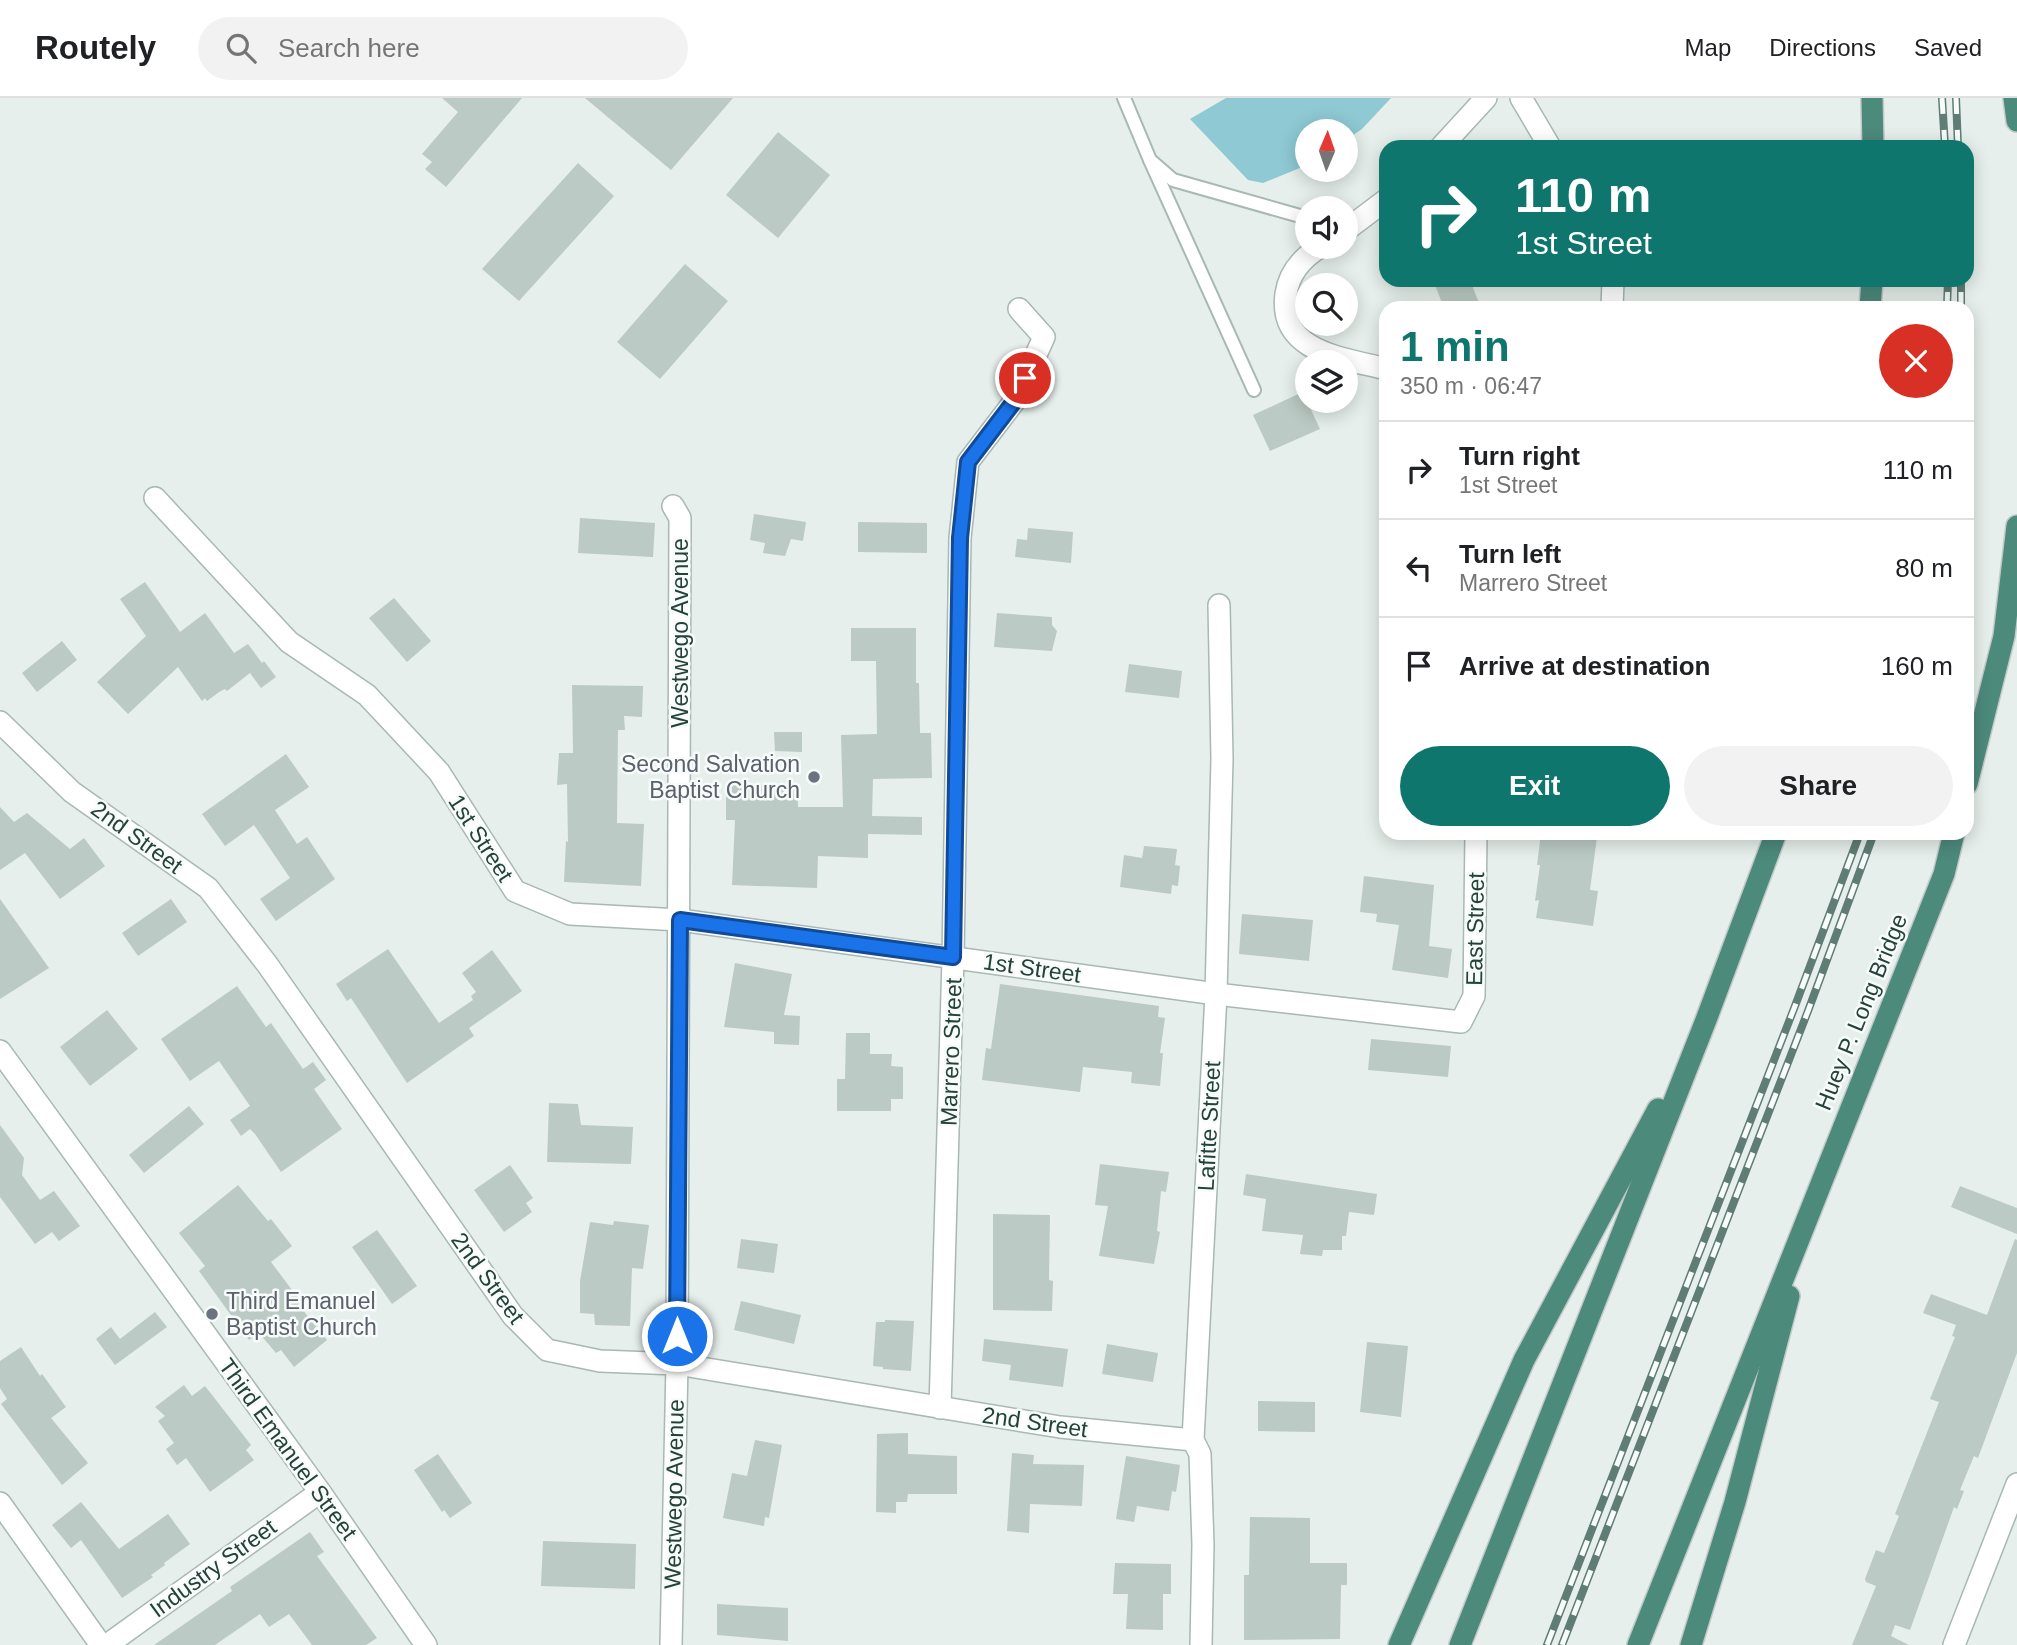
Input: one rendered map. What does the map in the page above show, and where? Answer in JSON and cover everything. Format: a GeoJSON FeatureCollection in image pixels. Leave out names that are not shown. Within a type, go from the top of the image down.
{"type":"FeatureCollection","features":[{"type":"Feature","properties":{"kind":"highway"},"geometry":{"type":"LineString","coordinates":[[1872,98],[1873,140]]}},
{"type":"Feature","properties":{"kind":"highway"},"geometry":{"type":"LineString","coordinates":[[2014,98],[2017,121]]}},
{"type":"Feature","properties":{"kind":"highway"},"geometry":{"type":"LineString","coordinates":[[1974,755],[2004,636],[2017,526]]}},
{"type":"Feature","properties":{"kind":"highway"},"geometry":{"type":"LineString","coordinates":[[1460,1645],[1706,1020],[1773,840]]}},
{"type":"Feature","properties":{"kind":"highway","name":"Huey P. Long Bridge"},"geometry":{"type":"LineString","coordinates":[[1811,1209],[1944,874],[1952,840]]}},
{"type":"Feature","properties":{"kind":"highway"},"geometry":{"type":"LineString","coordinates":[[1399,1645],[1524,1360],[1706,1020]]}},
{"type":"Feature","properties":{"kind":"highway"},"geometry":{"type":"LineString","coordinates":[[1638,1645],[1811,1209]]}},
{"type":"Feature","properties":{"kind":"highway"},"geometry":{"type":"LineString","coordinates":[[1691,1645],[1735,1503],[1811,1209]]}},
{"type":"Feature","properties":{"kind":"street"},"geometry":{"type":"LineString","coordinates":[[1447,140],[1486,98]]}},
{"type":"Feature","properties":{"kind":"street"},"geometry":{"type":"LineString","coordinates":[[1521,98],[1546,140]]}},
{"type":"Feature","properties":{"kind":"street"},"geometry":{"type":"LineString","coordinates":[[1358,219],[1379,205]]}},
{"type":"Feature","properties":{"kind":"street"},"geometry":{"type":"LineString","coordinates":[[1303,259],[1287,285],[1284,307],[1289,326],[1304,342],[1324,354],[1379,367]]}},
{"type":"Feature","properties":{"kind":"street","name":"Marrero Street"},"geometry":{"type":"LineString","coordinates":[[940,1408],[953,957],[961,526],[968,462],[1016,399],[1044,337],[1019,309]]}},
{"type":"Feature","properties":{"kind":"street","name":"1st Street"},"geometry":{"type":"LineString","coordinates":[[155,498],[289,642],[367,695],[439,772],[515,891],[570,914],[680,920],[1216,994],[1461,1022]]}},
{"type":"Feature","properties":{"kind":"street","name":"Westwego Avenue"},"geometry":{"type":"LineString","coordinates":[[671,1645],[677,1364],[680,920],[680,518],[673,506]]}},
{"type":"Feature","properties":{"kind":"street","name":"Lafitte Street"},"geometry":{"type":"LineString","coordinates":[[1201,1645],[1203,1545],[1200,1454],[1193,1440],[1216,994],[1222,759],[1219,606]]}},
{"type":"Feature","properties":{"kind":"street","name":"2nd Street"},"geometry":{"type":"LineString","coordinates":[[0,722],[72,792],[208,888],[267,964],[513,1316],[547,1350],[600,1361],[677,1364],[1060,1427],[1193,1440]]}},
{"type":"Feature","properties":{"kind":"street","name":"East Street"},"geometry":{"type":"LineString","coordinates":[[1461,1022],[1474,996],[1476,840]]}},
{"type":"Feature","properties":{"kind":"street","name":"Third Emanuel Street"},"geometry":{"type":"LineString","coordinates":[[0,1051],[320,1492],[426,1645]]}},
{"type":"Feature","properties":{"kind":"street"},"geometry":{"type":"LineString","coordinates":[[1954,1645],[2017,1484]]}},
{"type":"Feature","properties":{"kind":"street","name":"Industry Street"},"geometry":{"type":"LineString","coordinates":[[107,1645],[320,1492]]}},
{"type":"Feature","properties":{"kind":"street"},"geometry":{"type":"LineString","coordinates":[[0,1503],[101,1645]]}},
{"type":"Feature","properties":{"kind":"lane"},"geometry":{"type":"LineString","coordinates":[[1124,98],[1254,390]]}},
{"type":"Feature","properties":{"kind":"lane"},"geometry":{"type":"LineString","coordinates":[[1150,160],[1173,180],[1295,215]]}},
{"type":"Feature","properties":{"kind":"water"},"geometry":{"type":"Polygon","coordinates":[[[1226,98],[1391,98],[1358,132],[1358,119],[1295,119],[1295,170],[1263,183],[1248,180],[1190,119],[1226,98]]]}},
{"type":"Feature","properties":{"kind":"building"},"geometry":{"type":"Polygon","coordinates":[[[442,98],[522,98],[446,187],[425,169],[432,162],[422,154],[458,112],[442,98]]]}},
{"type":"Feature","properties":{"kind":"building"},"geometry":{"type":"Polygon","coordinates":[[[585,98],[733,98],[671,170],[585,98]]]}},
{"type":"Feature","properties":{"kind":"building"},"geometry":{"type":"Polygon","coordinates":[[[778,132],[830,175],[778,238],[726,195],[778,132]]]}},
{"type":"Feature","properties":{"kind":"building"},"geometry":{"type":"Polygon","coordinates":[[[578,163],[614,196],[519,301],[482,269],[578,163]]]}},
{"type":"Feature","properties":{"kind":"building"},"geometry":{"type":"Polygon","coordinates":[[[685,264],[728,301],[660,379],[617,342],[685,264]]]}},
{"type":"Feature","properties":{"kind":"building"},"geometry":{"type":"Polygon","coordinates":[[[1436,287],[1473,287],[1478,301],[1441,301],[1436,287]]]}},
{"type":"Feature","properties":{"kind":"building"},"geometry":{"type":"Polygon","coordinates":[[[1295,396],[1295,413],[1313,413],[1320,429],[1270,451],[1253,415],[1295,396]]]}},
{"type":"Feature","properties":{"kind":"building"},"geometry":{"type":"Polygon","coordinates":[[[754,514],[806,522],[803,541],[791,539],[785,556],[763,553],[765,543],[750,540],[754,514]]]}},
{"type":"Feature","properties":{"kind":"building"},"geometry":{"type":"Polygon","coordinates":[[[580,518],[655,523],[653,557],[578,553],[580,518]]]}},
{"type":"Feature","properties":{"kind":"building"},"geometry":{"type":"Polygon","coordinates":[[[858,522],[927,523],[927,553],[858,552],[858,522]]]}},
{"type":"Feature","properties":{"kind":"building"},"geometry":{"type":"Polygon","coordinates":[[[1028,528],[1073,532],[1071,563],[1015,557],[1017,539],[1027,540],[1028,528]]]}},
{"type":"Feature","properties":{"kind":"building"},"geometry":{"type":"Polygon","coordinates":[[[145,582],[180,632],[205,613],[234,653],[248,644],[276,677],[261,688],[250,673],[227,691],[225,689],[207,701],[205,698],[202,701],[178,667],[128,714],[97,682],[146,636],[120,599],[145,582]]]}},
{"type":"Feature","properties":{"kind":"building"},"geometry":{"type":"Polygon","coordinates":[[[394,598],[431,641],[407,662],[369,618],[394,598]]]}},
{"type":"Feature","properties":{"kind":"building"},"geometry":{"type":"Polygon","coordinates":[[[997,613],[1052,617],[1052,625],[1057,631],[1052,651],[994,647],[997,613]]]}},
{"type":"Feature","properties":{"kind":"building"},"geometry":{"type":"Polygon","coordinates":[[[851,628],[916,628],[920,733],[931,733],[932,778],[873,779],[872,816],[922,817],[922,835],[868,834],[868,858],[818,856],[817,888],[732,885],[735,820],[726,820],[726,785],[797,784],[798,807],[843,807],[841,735],[877,734],[876,661],[851,661],[851,628]]]}},
{"type":"Feature","properties":{"kind":"building"},"geometry":{"type":"Polygon","coordinates":[[[62,641],[77,660],[37,692],[22,673],[62,641]]]}},
{"type":"Feature","properties":{"kind":"building"},"geometry":{"type":"Polygon","coordinates":[[[1129,664],[1182,671],[1179,698],[1125,692],[1129,664]]]}},
{"type":"Feature","properties":{"kind":"building"},"geometry":{"type":"Polygon","coordinates":[[[572,685],[643,686],[642,717],[624,716],[625,730],[618,730],[617,823],[644,824],[641,886],[564,882],[566,841],[568,842],[567,784],[557,785],[559,753],[573,753],[572,685]]]}},
{"type":"Feature","properties":{"kind":"building"},"geometry":{"type":"Polygon","coordinates":[[[774,732],[802,732],[802,752],[775,751],[774,732]]]}},
{"type":"Feature","properties":{"kind":"building"},"geometry":{"type":"Polygon","coordinates":[[[286,754],[309,787],[275,810],[297,844],[307,837],[335,879],[276,921],[260,899],[290,878],[254,825],[225,846],[202,814],[286,754]]]}},
{"type":"Feature","properties":{"kind":"building"},"geometry":{"type":"Polygon","coordinates":[[[0,807],[14,822],[27,813],[70,849],[84,838],[105,866],[60,899],[25,853],[0,870],[0,807]]]}},
{"type":"Feature","properties":{"kind":"building"},"geometry":{"type":"Polygon","coordinates":[[[1540,840],[1597,840],[1590,890],[1598,891],[1593,926],[1536,918],[1539,900],[1535,901],[1540,865],[1537,865],[1540,840]]]}},
{"type":"Feature","properties":{"kind":"building"},"geometry":{"type":"Polygon","coordinates":[[[1144,846],[1177,849],[1175,865],[1180,866],[1178,886],[1172,885],[1171,894],[1120,887],[1124,855],[1142,858],[1144,846]]]}},
{"type":"Feature","properties":{"kind":"building"},"geometry":{"type":"Polygon","coordinates":[[[1364,876],[1434,885],[1429,946],[1452,949],[1448,978],[1392,970],[1399,925],[1376,922],[1377,914],[1360,912],[1364,876]]]}},
{"type":"Feature","properties":{"kind":"building"},"geometry":{"type":"Polygon","coordinates":[[[0,899],[49,968],[0,999],[0,899]]]}},
{"type":"Feature","properties":{"kind":"building"},"geometry":{"type":"Polygon","coordinates":[[[171,899],[187,922],[138,956],[122,933],[171,899]]]}},
{"type":"Feature","properties":{"kind":"building"},"geometry":{"type":"Polygon","coordinates":[[[1242,914],[1313,920],[1309,961],[1239,954],[1242,914]]]}},
{"type":"Feature","properties":{"kind":"building"},"geometry":{"type":"Polygon","coordinates":[[[388,949],[439,1023],[473,1000],[471,996],[476,992],[462,973],[492,950],[522,991],[469,1028],[474,1036],[407,1083],[351,998],[347,1001],[336,984],[388,949]]]}},
{"type":"Feature","properties":{"kind":"building"},"geometry":{"type":"Polygon","coordinates":[[[735,963],[792,974],[784,1015],[800,1016],[799,1045],[774,1044],[774,1032],[724,1027],[735,963]]]}},
{"type":"Feature","properties":{"kind":"building"},"geometry":{"type":"Polygon","coordinates":[[[1000,984],[1159,1006],[1158,1017],[1165,1018],[1160,1053],[1163,1053],[1160,1086],[1131,1083],[1132,1072],[1083,1067],[1080,1092],[982,1080],[986,1048],[991,1049],[1000,984]]]}},
{"type":"Feature","properties":{"kind":"building"},"geometry":{"type":"Polygon","coordinates":[[[237,986],[266,1027],[271,1023],[303,1069],[313,1062],[326,1080],[314,1089],[342,1129],[281,1172],[255,1134],[250,1129],[241,1136],[230,1120],[250,1106],[219,1061],[190,1081],[161,1039],[237,986]]]}},
{"type":"Feature","properties":{"kind":"building"},"geometry":{"type":"Polygon","coordinates":[[[107,1010],[138,1049],[90,1086],[60,1047],[107,1010]]]}},
{"type":"Feature","properties":{"kind":"building"},"geometry":{"type":"Polygon","coordinates":[[[846,1033],[870,1033],[870,1054],[892,1054],[891,1066],[903,1067],[903,1099],[891,1099],[891,1111],[837,1111],[837,1079],[845,1079],[846,1033]]]}},
{"type":"Feature","properties":{"kind":"building"},"geometry":{"type":"Polygon","coordinates":[[[1371,1039],[1451,1046],[1448,1077],[1368,1070],[1371,1039]]]}},
{"type":"Feature","properties":{"kind":"building"},"geometry":{"type":"Polygon","coordinates":[[[549,1103],[578,1104],[581,1125],[633,1127],[631,1164],[547,1162],[549,1103]]]}},
{"type":"Feature","properties":{"kind":"building"},"geometry":{"type":"Polygon","coordinates":[[[189,1106],[204,1124],[144,1173],[129,1155],[189,1106]]]}},
{"type":"Feature","properties":{"kind":"building"},"geometry":{"type":"Polygon","coordinates":[[[0,1125],[24,1158],[22,1175],[40,1200],[54,1191],[80,1226],[59,1241],[52,1232],[35,1244],[0,1197],[0,1125]]]}},
{"type":"Feature","properties":{"kind":"building"},"geometry":{"type":"Polygon","coordinates":[[[1100,1164],[1169,1172],[1166,1192],[1161,1191],[1157,1231],[1160,1232],[1154,1264],[1099,1256],[1108,1206],[1095,1205],[1100,1164]]]}},
{"type":"Feature","properties":{"kind":"building"},"geometry":{"type":"Polygon","coordinates":[[[510,1165],[533,1198],[526,1203],[532,1212],[504,1232],[474,1190],[510,1165]]]}},
{"type":"Feature","properties":{"kind":"building"},"geometry":{"type":"Polygon","coordinates":[[[1246,1174],[1377,1194],[1374,1215],[1349,1212],[1346,1236],[1342,1236],[1342,1250],[1323,1250],[1322,1256],[1300,1254],[1303,1235],[1262,1231],[1266,1199],[1243,1195],[1246,1174]]]}},
{"type":"Feature","properties":{"kind":"building"},"geometry":{"type":"Polygon","coordinates":[[[238,1185],[268,1221],[271,1219],[292,1246],[271,1262],[301,1302],[298,1304],[327,1340],[294,1367],[281,1350],[276,1353],[259,1333],[249,1340],[199,1271],[205,1266],[179,1233],[238,1185]]]}},
{"type":"Feature","properties":{"kind":"building"},"geometry":{"type":"Polygon","coordinates":[[[1960,1186],[2017,1208],[2017,1234],[1951,1207],[1960,1186]]]}},
{"type":"Feature","properties":{"kind":"building"},"geometry":{"type":"Polygon","coordinates":[[[993,1214],[1050,1215],[1049,1280],[1053,1281],[1052,1311],[993,1310],[993,1214]]]}},
{"type":"Feature","properties":{"kind":"building"},"geometry":{"type":"Polygon","coordinates":[[[614,1221],[649,1225],[643,1269],[632,1268],[630,1326],[595,1325],[594,1314],[580,1313],[580,1281],[590,1222],[613,1225],[614,1221]]]}},
{"type":"Feature","properties":{"kind":"building"},"geometry":{"type":"Polygon","coordinates":[[[377,1230],[417,1286],[392,1304],[352,1247],[377,1230]]]}},
{"type":"Feature","properties":{"kind":"building"},"geometry":{"type":"Polygon","coordinates":[[[741,1239],[778,1244],[774,1273],[737,1268],[741,1239]]]}},
{"type":"Feature","properties":{"kind":"building"},"geometry":{"type":"Polygon","coordinates":[[[2015,1239],[2017,1353],[1978,1458],[1974,1456],[1960,1490],[1964,1491],[1957,1509],[1954,1507],[1910,1630],[1895,1625],[1891,1636],[1909,1645],[1852,1645],[1876,1586],[1865,1579],[1876,1550],[1884,1553],[1899,1516],[1895,1514],[1939,1402],[1930,1399],[1955,1337],[1952,1336],[1956,1325],[1923,1313],[1931,1294],[1987,1315],[2015,1239]]]}},
{"type":"Feature","properties":{"kind":"building"},"geometry":{"type":"Polygon","coordinates":[[[741,1301],[801,1315],[794,1344],[734,1330],[741,1301]]]}},
{"type":"Feature","properties":{"kind":"building"},"geometry":{"type":"Polygon","coordinates":[[[155,1312],[167,1327],[115,1365],[96,1339],[111,1327],[120,1339],[155,1312]]]}},
{"type":"Feature","properties":{"kind":"building"},"geometry":{"type":"Polygon","coordinates":[[[914,1321],[911,1371],[873,1366],[876,1322],[914,1321]]]}},
{"type":"Feature","properties":{"kind":"building"},"geometry":{"type":"Polygon","coordinates":[[[984,1339],[1068,1349],[1063,1387],[1009,1380],[1011,1365],[982,1361],[984,1339]]]}},
{"type":"Feature","properties":{"kind":"building"},"geometry":{"type":"Polygon","coordinates":[[[1367,1342],[1408,1346],[1401,1417],[1360,1412],[1367,1342]]]}},
{"type":"Feature","properties":{"kind":"building"},"geometry":{"type":"Polygon","coordinates":[[[1107,1344],[1158,1353],[1153,1382],[1102,1374],[1107,1344]]]}},
{"type":"Feature","properties":{"kind":"building"},"geometry":{"type":"Polygon","coordinates":[[[21,1347],[40,1376],[42,1374],[66,1407],[51,1418],[88,1463],[62,1485],[1,1404],[7,1399],[0,1388],[0,1361],[21,1347]]]}},
{"type":"Feature","properties":{"kind":"building"},"geometry":{"type":"Polygon","coordinates":[[[184,1385],[192,1396],[205,1386],[251,1445],[246,1450],[254,1460],[210,1492],[186,1458],[177,1465],[166,1449],[174,1443],[158,1421],[165,1416],[155,1407],[184,1385]]]}},
{"type":"Feature","properties":{"kind":"building"},"geometry":{"type":"Polygon","coordinates":[[[1258,1401],[1315,1402],[1315,1432],[1258,1431],[1258,1401]]]}},
{"type":"Feature","properties":{"kind":"building"},"geometry":{"type":"Polygon","coordinates":[[[908,1433],[908,1454],[957,1456],[957,1494],[908,1494],[907,1502],[896,1502],[896,1513],[876,1512],[877,1434],[908,1433]]]}},
{"type":"Feature","properties":{"kind":"building"},"geometry":{"type":"Polygon","coordinates":[[[755,1440],[782,1445],[769,1518],[765,1517],[764,1526],[723,1518],[732,1473],[747,1476],[755,1440]]]}},
{"type":"Feature","properties":{"kind":"building"},"geometry":{"type":"Polygon","coordinates":[[[1012,1453],[1034,1455],[1033,1464],[1084,1465],[1082,1506],[1030,1504],[1029,1533],[1007,1531],[1012,1453]]]}},
{"type":"Feature","properties":{"kind":"building"},"geometry":{"type":"Polygon","coordinates":[[[438,1454],[472,1503],[450,1518],[444,1510],[442,1512],[414,1470],[438,1454]]]}},
{"type":"Feature","properties":{"kind":"building"},"geometry":{"type":"Polygon","coordinates":[[[1126,1456],[1180,1465],[1176,1492],[1172,1491],[1169,1511],[1137,1506],[1134,1522],[1116,1519],[1126,1456]]]}},
{"type":"Feature","properties":{"kind":"building"},"geometry":{"type":"Polygon","coordinates":[[[81,1502],[119,1549],[168,1514],[190,1544],[164,1563],[165,1565],[151,1575],[153,1577],[122,1598],[81,1540],[71,1548],[52,1525],[81,1502]]]}},
{"type":"Feature","properties":{"kind":"building"},"geometry":{"type":"Polygon","coordinates":[[[1250,1517],[1310,1518],[1310,1563],[1347,1563],[1347,1585],[1341,1585],[1340,1639],[1244,1640],[1244,1575],[1249,1575],[1250,1517]]]}},
{"type":"Feature","properties":{"kind":"building"},"geometry":{"type":"Polygon","coordinates":[[[310,1532],[324,1552],[317,1556],[377,1638],[366,1645],[312,1645],[289,1614],[269,1627],[260,1614],[215,1645],[154,1645],[232,1591],[230,1587],[310,1532]]]}},
{"type":"Feature","properties":{"kind":"building"},"geometry":{"type":"Polygon","coordinates":[[[543,1541],[636,1544],[635,1589],[541,1586],[543,1541]]]}},
{"type":"Feature","properties":{"kind":"building"},"geometry":{"type":"Polygon","coordinates":[[[1115,1563],[1171,1564],[1171,1594],[1163,1594],[1163,1630],[1126,1629],[1128,1594],[1113,1594],[1115,1563]]]}},
{"type":"Feature","properties":{"kind":"building"},"geometry":{"type":"Polygon","coordinates":[[[717,1604],[788,1608],[788,1641],[717,1635],[717,1604]]]}},
{"type":"Feature","properties":{"kind":"railway"},"geometry":{"type":"LineString","coordinates":[[1942,98],[1945,140]]}},
{"type":"Feature","properties":{"kind":"railway"},"geometry":{"type":"LineString","coordinates":[[1956,98],[1958,140]]}},
{"type":"Feature","properties":{"kind":"railway"},"geometry":{"type":"LineString","coordinates":[[1947,301],[1948,287]]}},
{"type":"Feature","properties":{"kind":"railway"},"geometry":{"type":"LineString","coordinates":[[1961,287],[1961,301]]}},
{"type":"Feature","properties":{"kind":"railway"},"geometry":{"type":"LineString","coordinates":[[1547,1645],[1857,840]]}},
{"type":"Feature","properties":{"kind":"railway"},"geometry":{"type":"LineString","coordinates":[[1562,1645],[1808,1011],[1871,840]]}},
{"type":"Feature","properties":{"kind":"place","name":"Second Salvation Baptist Church"},"geometry":{"type":"Point","coordinates":[814,777]}},
{"type":"Feature","properties":{"kind":"place","name":"Third Emanuel Baptist Church"},"geometry":{"type":"Point","coordinates":[212,1314]}},
{"type":"Feature","properties":{"kind":"route"},"geometry":{"type":"LineString","coordinates":[[677,1336],[680,920],[953,957],[960,538],[968,462],[1016,399],[1025,378]]}}]}
